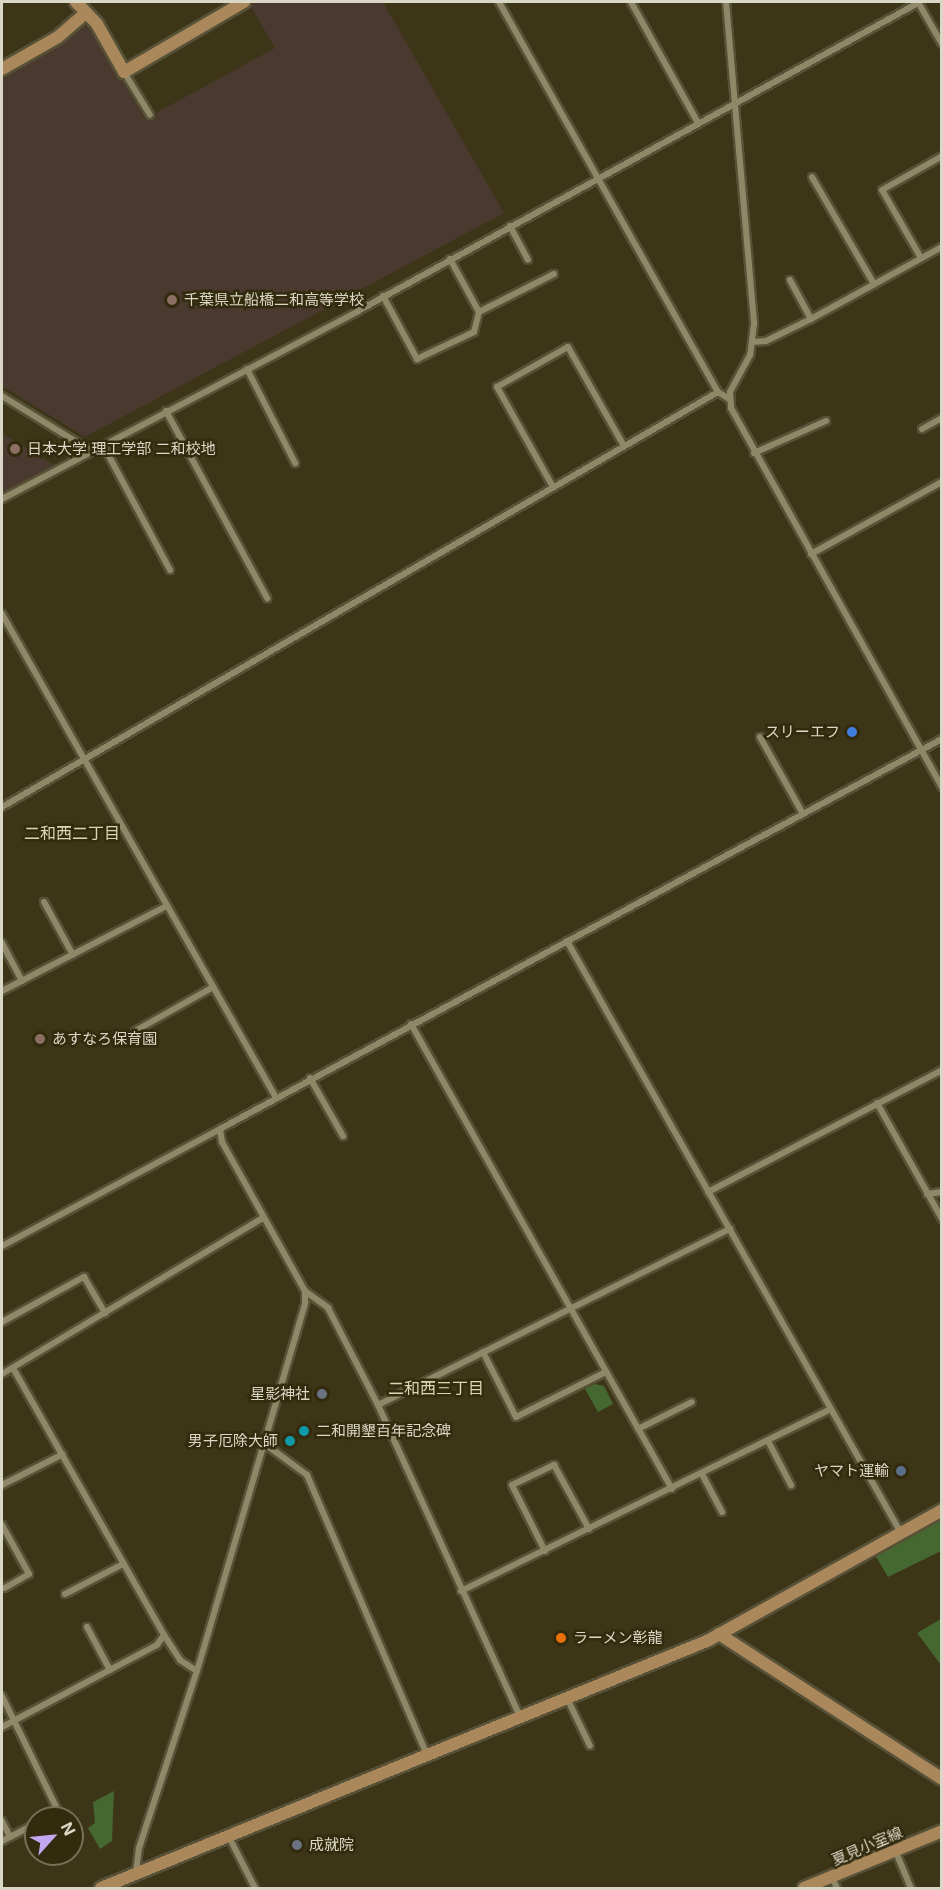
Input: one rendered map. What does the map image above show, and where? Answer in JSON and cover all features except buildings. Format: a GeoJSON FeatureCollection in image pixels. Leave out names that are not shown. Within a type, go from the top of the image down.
{"type":"FeatureCollection","features":[{"type":"Feature","properties":{"kind":"street"},"geometry":{"type":"LineString","coordinates":[[76,2],[86,13],[150,115]]}},
{"type":"Feature","properties":{"kind":"street"},"geometry":{"type":"LineString","coordinates":[[124,72],[244,2]]}},
{"type":"Feature","properties":{"kind":"street"},"geometry":{"type":"LineString","coordinates":[[499,2],[718,392],[729,399],[754,453],[942,787]]}},
{"type":"Feature","properties":{"kind":"street"},"geometry":{"type":"LineString","coordinates":[[631,2],[698,123]]}},
{"type":"Feature","properties":{"kind":"street"},"geometry":{"type":"LineString","coordinates":[[726,2],[754,324],[752,342],[729,399]]}},
{"type":"Feature","properties":{"kind":"street"},"geometry":{"type":"LineString","coordinates":[[2,500],[384,296],[918,2],[942,44]]}},
{"type":"Feature","properties":{"kind":"street"},"geometry":{"type":"LineString","coordinates":[[2,69],[58,37],[86,13]]}},
{"type":"Feature","properties":{"kind":"street"},"geometry":{"type":"LineString","coordinates":[[921,258],[882,190],[942,156]]}},
{"type":"Feature","properties":{"kind":"street"},"geometry":{"type":"LineString","coordinates":[[812,177],[874,284]]}},
{"type":"Feature","properties":{"kind":"street"},"geometry":{"type":"LineString","coordinates":[[510,226],[528,260]]}},
{"type":"Feature","properties":{"kind":"street"},"geometry":{"type":"LineString","coordinates":[[752,342],[766,341],[811,319],[942,246]]}},
{"type":"Feature","properties":{"kind":"street"},"geometry":{"type":"LineString","coordinates":[[384,296],[417,359],[474,332],[479,312],[450,259]]}},
{"type":"Feature","properties":{"kind":"street"},"geometry":{"type":"LineString","coordinates":[[479,312],[554,274]]}},
{"type":"Feature","properties":{"kind":"street"},"geometry":{"type":"LineString","coordinates":[[790,280],[811,319]]}},
{"type":"Feature","properties":{"kind":"street"},"geometry":{"type":"LineString","coordinates":[[553,487],[497,387],[568,347],[624,446]]}},
{"type":"Feature","properties":{"kind":"street"},"geometry":{"type":"LineString","coordinates":[[247,369],[295,463]]}},
{"type":"Feature","properties":{"kind":"street"},"geometry":{"type":"LineString","coordinates":[[2,807],[718,392]]}},
{"type":"Feature","properties":{"kind":"street"},"geometry":{"type":"LineString","coordinates":[[2,396],[91,451]]}},
{"type":"Feature","properties":{"kind":"street"},"geometry":{"type":"LineString","coordinates":[[166,411],[267,598]]}},
{"type":"Feature","properties":{"kind":"street"},"geometry":{"type":"LineString","coordinates":[[922,429],[942,418]]}},
{"type":"Feature","properties":{"kind":"street"},"geometry":{"type":"LineString","coordinates":[[754,453],[826,421]]}},
{"type":"Feature","properties":{"kind":"street"},"geometry":{"type":"LineString","coordinates":[[103,445],[170,570]]}},
{"type":"Feature","properties":{"kind":"street"},"geometry":{"type":"LineString","coordinates":[[811,554],[942,482]]}},
{"type":"Feature","properties":{"kind":"street"},"geometry":{"type":"LineString","coordinates":[[2,617],[276,1096]]}},
{"type":"Feature","properties":{"kind":"street"},"geometry":{"type":"LineString","coordinates":[[760,737],[803,814]]}},
{"type":"Feature","properties":{"kind":"street"},"geometry":{"type":"LineString","coordinates":[[2,1246],[220,1129],[276,1096],[942,739]]}},
{"type":"Feature","properties":{"kind":"street"},"geometry":{"type":"LineString","coordinates":[[44,902],[73,955]]}},
{"type":"Feature","properties":{"kind":"street"},"geometry":{"type":"LineString","coordinates":[[2,991],[167,906]]}},
{"type":"Feature","properties":{"kind":"street"},"geometry":{"type":"LineString","coordinates":[[567,941],[901,1533]]}},
{"type":"Feature","properties":{"kind":"street"},"geometry":{"type":"LineString","coordinates":[[2,943],[22,981]]}},
{"type":"Feature","properties":{"kind":"street"},"geometry":{"type":"LineString","coordinates":[[135,1030],[213,987]]}},
{"type":"Feature","properties":{"kind":"street"},"geometry":{"type":"LineString","coordinates":[[411,1024],[672,1490]]}},
{"type":"Feature","properties":{"kind":"street"},"geometry":{"type":"LineString","coordinates":[[708,1192],[942,1070]]}},
{"type":"Feature","properties":{"kind":"street"},"geometry":{"type":"LineString","coordinates":[[310,1078],[343,1136]]}},
{"type":"Feature","properties":{"kind":"street"},"geometry":{"type":"LineString","coordinates":[[877,1103],[942,1219]]}},
{"type":"Feature","properties":{"kind":"street"},"geometry":{"type":"LineString","coordinates":[[220,1129],[222,1142],[305,1291],[328,1308],[378,1406],[519,1715]]}},
{"type":"Feature","properties":{"kind":"street"},"geometry":{"type":"LineString","coordinates":[[927,1194],[942,1192]]}},
{"type":"Feature","properties":{"kind":"street"},"geometry":{"type":"LineString","coordinates":[[2,1374],[263,1218]]}},
{"type":"Feature","properties":{"kind":"street"},"geometry":{"type":"LineString","coordinates":[[378,1406],[730,1229]]}},
{"type":"Feature","properties":{"kind":"street"},"geometry":{"type":"LineString","coordinates":[[2,1322],[84,1277],[105,1313]]}},
{"type":"Feature","properties":{"kind":"street"},"geometry":{"type":"LineString","coordinates":[[136,1872],[139,1848],[197,1671],[265,1444],[305,1303],[305,1291]]}},
{"type":"Feature","properties":{"kind":"street"},"geometry":{"type":"LineString","coordinates":[[483,1352],[516,1417],[606,1371]]}},
{"type":"Feature","properties":{"kind":"street"},"geometry":{"type":"LineString","coordinates":[[13,1368],[164,1635],[180,1660],[197,1671]]}},
{"type":"Feature","properties":{"kind":"street"},"geometry":{"type":"LineString","coordinates":[[638,1429],[693,1402]]}},
{"type":"Feature","properties":{"kind":"street"},"geometry":{"type":"LineString","coordinates":[[461,1591],[672,1490],[831,1409]]}},
{"type":"Feature","properties":{"kind":"street"},"geometry":{"type":"LineString","coordinates":[[768,1441],[792,1485]]}},
{"type":"Feature","properties":{"kind":"street"},"geometry":{"type":"LineString","coordinates":[[265,1444],[307,1475],[426,1753]]}},
{"type":"Feature","properties":{"kind":"street"},"geometry":{"type":"LineString","coordinates":[[2,1485],[63,1454]]}},
{"type":"Feature","properties":{"kind":"street"},"geometry":{"type":"LineString","coordinates":[[545,1551],[512,1485],[554,1465],[589,1529]]}},
{"type":"Feature","properties":{"kind":"street"},"geometry":{"type":"LineString","coordinates":[[702,1474],[722,1512]]}},
{"type":"Feature","properties":{"kind":"street"},"geometry":{"type":"LineString","coordinates":[[101,1888],[719,1634],[942,1510]]}},
{"type":"Feature","properties":{"kind":"street"},"geometry":{"type":"LineString","coordinates":[[2,1525],[29,1575],[5,1587]]}},
{"type":"Feature","properties":{"kind":"street"},"geometry":{"type":"LineString","coordinates":[[65,1594],[123,1564]]}},
{"type":"Feature","properties":{"kind":"street"},"geometry":{"type":"LineString","coordinates":[[87,1627],[110,1670]]}},
{"type":"Feature","properties":{"kind":"street"},"geometry":{"type":"LineString","coordinates":[[719,1634],[942,1779]]}},
{"type":"Feature","properties":{"kind":"street"},"geometry":{"type":"LineString","coordinates":[[2,1727],[157,1645],[164,1635]]}},
{"type":"Feature","properties":{"kind":"street"},"geometry":{"type":"LineString","coordinates":[[2,1696],[56,1806]]}},
{"type":"Feature","properties":{"kind":"street"},"geometry":{"type":"LineString","coordinates":[[566,1696],[590,1746]]}},
{"type":"Feature","properties":{"kind":"street"},"geometry":{"type":"LineString","coordinates":[[2,1821],[10,1837]]}},
{"type":"Feature","properties":{"kind":"street"},"geometry":{"type":"LineString","coordinates":[[2,1841],[24,1830]]}},
{"type":"Feature","properties":{"kind":"street","name":"夏見小室線"},"geometry":{"type":"LineString","coordinates":[[804,1888],[834,1883],[895,1850],[942,1831]]}},
{"type":"Feature","properties":{"kind":"street"},"geometry":{"type":"LineString","coordinates":[[228,1834],[255,1888]]}},
{"type":"Feature","properties":{"kind":"street"},"geometry":{"type":"LineString","coordinates":[[895,1850],[911,1888]]}},
{"type":"Feature","properties":{"kind":"shaded area","name":"千葉県立船橋二和高等学校"},"geometry":{"type":"Polygon","coordinates":[[[256,2],[383,2],[504,213],[85,437],[2,386],[2,77],[83,26],[90,26],[145,119],[275,48],[250,5],[256,2]]]}},
{"type":"Feature","properties":{"kind":"shaded area","name":"日本大学 理工学部 二和校地"},"geometry":{"type":"Polygon","coordinates":[[[2,433],[54,465],[2,493],[2,433]]]}},
{"type":"Feature","properties":{"kind":"green space"},"geometry":{"type":"Polygon","coordinates":[[[595,1384],[604,1386],[613,1404],[598,1412],[585,1389],[595,1384]]]}},
{"type":"Feature","properties":{"kind":"green space"},"geometry":{"type":"Polygon","coordinates":[[[941,1519],[941,1551],[888,1577],[875,1555],[941,1519]]]}},
{"type":"Feature","properties":{"kind":"green space"},"geometry":{"type":"Polygon","coordinates":[[[941,1619],[941,1665],[917,1633],[941,1619]]]}},
{"type":"Feature","properties":{"kind":"green space"},"geometry":{"type":"Polygon","coordinates":[[[114,1791],[112,1841],[100,1849],[88,1828],[95,1823],[93,1802],[114,1791]]]}},
{"type":"Feature","properties":{"kind":"place","name":"千葉県立船橋二和高等学校"},"geometry":{"type":"Point","coordinates":[172,300]}},
{"type":"Feature","properties":{"kind":"place","name":"日本大学 理工学部 二和校地"},"geometry":{"type":"Point","coordinates":[15,449]}},
{"type":"Feature","properties":{"kind":"place","name":"スリーエフ"},"geometry":{"type":"Point","coordinates":[852,732]}},
{"type":"Feature","properties":{"kind":"place","name":"あすなろ保育園"},"geometry":{"type":"Point","coordinates":[40,1039]}},
{"type":"Feature","properties":{"kind":"place","name":"星影神社"},"geometry":{"type":"Point","coordinates":[322,1394]}},
{"type":"Feature","properties":{"kind":"place","name":"二和開墾百年記念碑"},"geometry":{"type":"Point","coordinates":[304,1431]}},
{"type":"Feature","properties":{"kind":"place","name":"男子厄除大師"},"geometry":{"type":"Point","coordinates":[290,1441]}},
{"type":"Feature","properties":{"kind":"place","name":"ヤマト運輸"},"geometry":{"type":"Point","coordinates":[901,1471]}},
{"type":"Feature","properties":{"kind":"place","name":"ラーメン彰龍"},"geometry":{"type":"Point","coordinates":[561,1638]}},
{"type":"Feature","properties":{"kind":"place","name":"成就院"},"geometry":{"type":"Point","coordinates":[297,1845]}},
{"type":"Feature","properties":{"kind":"district","name":"二和西二丁目"},"geometry":{"type":"Point","coordinates":[72,833]}},
{"type":"Feature","properties":{"kind":"district","name":"二和西三丁目"},"geometry":{"type":"Point","coordinates":[436,1388]}}]}
